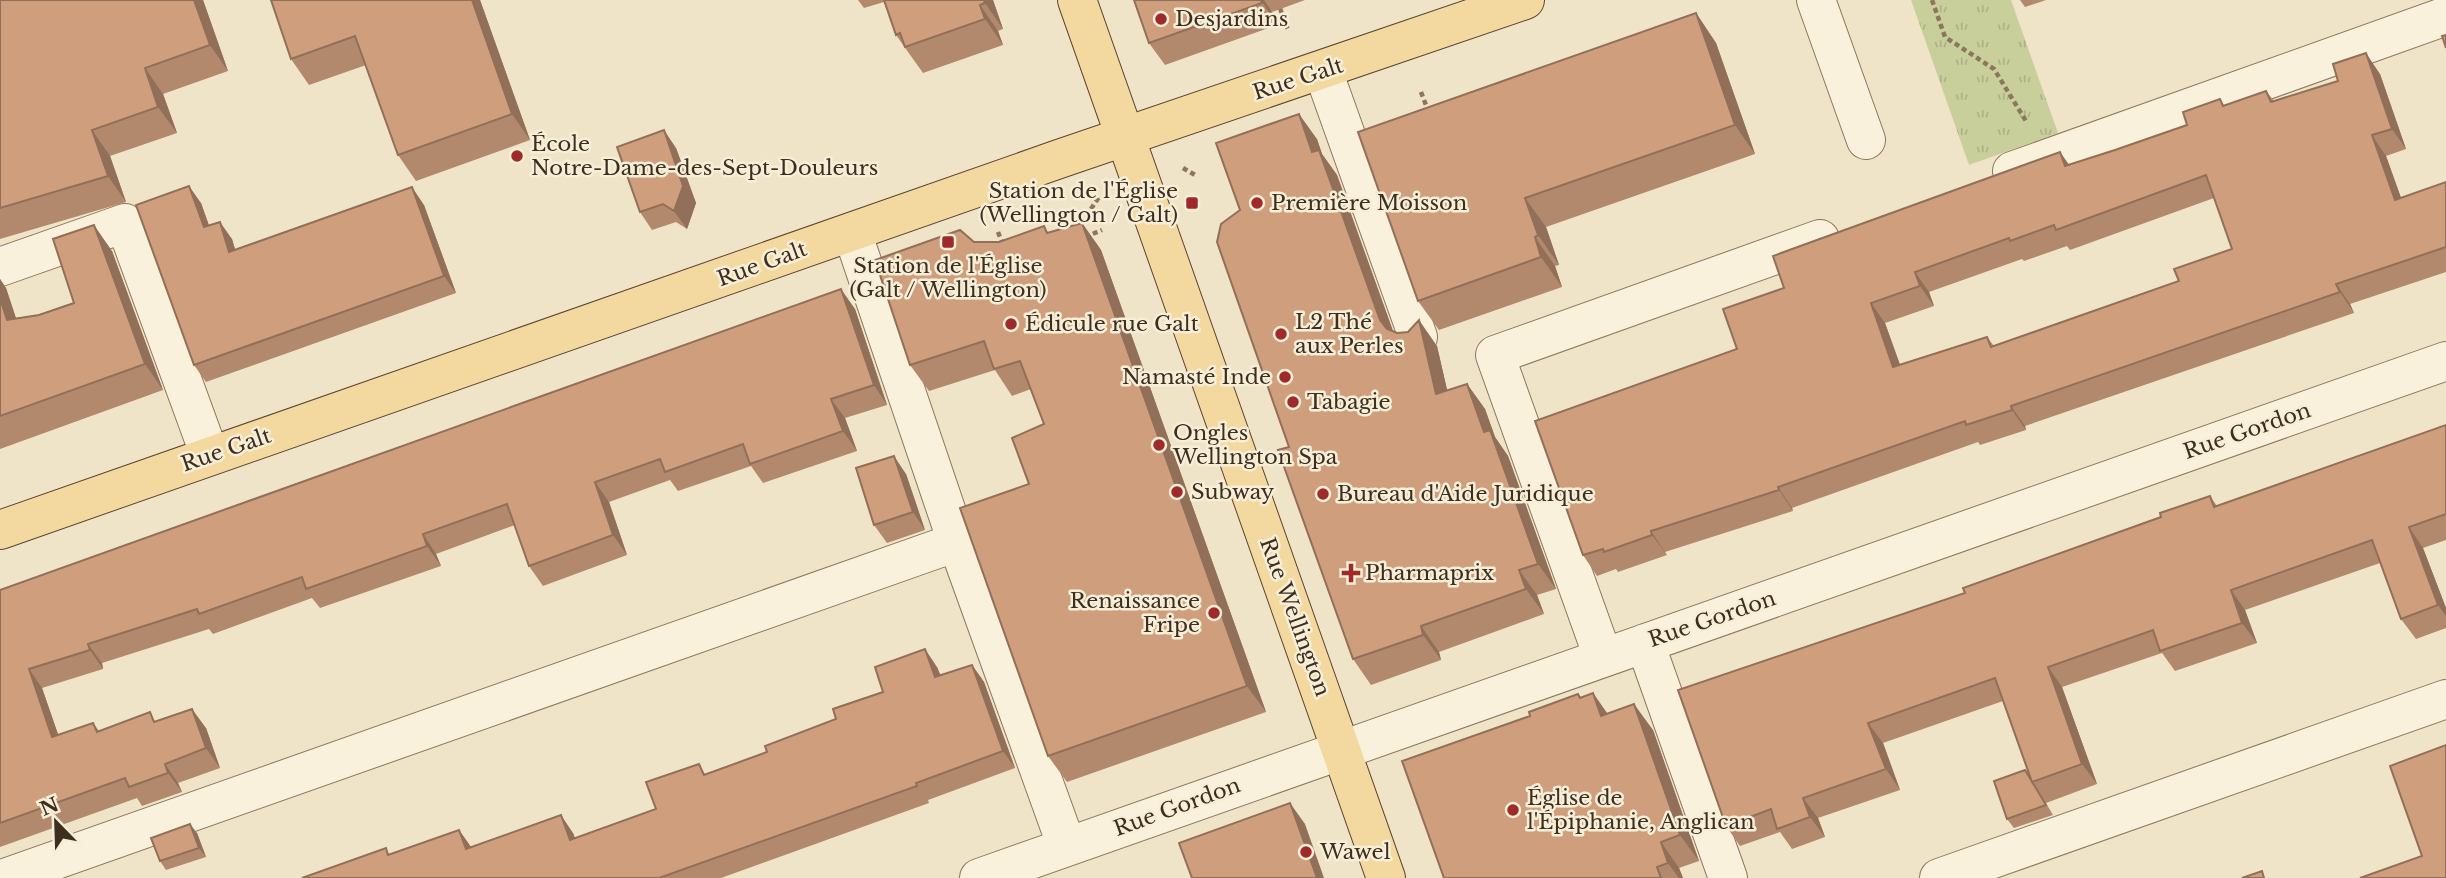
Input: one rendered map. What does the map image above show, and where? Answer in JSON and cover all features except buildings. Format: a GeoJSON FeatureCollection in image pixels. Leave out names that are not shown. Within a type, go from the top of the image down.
{"type":"FeatureCollection","features":[{"type":"Feature","properties":{"kind":"main road","name":"Rue Wellington"},"geometry":{"type":"LineString","coordinates":[[1077,0],[1386,878]]}},
{"type":"Feature","properties":{"kind":"main road","name":"Rue Galt"},"geometry":{"type":"LineString","coordinates":[[0,530],[1125,136],[1323,71],[1525,0]]}},
{"type":"Feature","properties":{"kind":"street"},"geometry":{"type":"LineString","coordinates":[[1816,0],[1866,140]]}},
{"type":"Feature","properties":{"kind":"street"},"geometry":{"type":"LineString","coordinates":[[1983,181],[2446,16]]}},
{"type":"Feature","properties":{"kind":"street"},"geometry":{"type":"LineString","coordinates":[[1323,71],[1418,337]]}},
{"type":"Feature","properties":{"kind":"street"},"geometry":{"type":"LineString","coordinates":[[0,267],[125,223],[210,456]]}},
{"type":"Feature","properties":{"kind":"street"},"geometry":{"type":"LineString","coordinates":[[1603,657],[1495,355],[1851,228]]}},
{"type":"Feature","properties":{"kind":"street"},"geometry":{"type":"LineString","coordinates":[[852,232],[957,542],[1068,847]]}},
{"type":"Feature","properties":{"kind":"street","name":"Rue Gordon"},"geometry":{"type":"LineString","coordinates":[[979,878],[2446,361]]}},
{"type":"Feature","properties":{"kind":"street"},"geometry":{"type":"LineString","coordinates":[[5,878],[957,542]]}},
{"type":"Feature","properties":{"kind":"street"},"geometry":{"type":"LineString","coordinates":[[1645,643],[1728,878]]}},
{"type":"Feature","properties":{"kind":"street"},"geometry":{"type":"LineString","coordinates":[[1939,878],[2446,699]]}},
{"type":"Feature","properties":{"kind":"path"},"geometry":{"type":"LineString","coordinates":[[1277,0],[1288,30]]}},
{"type":"Feature","properties":{"kind":"path"},"geometry":{"type":"LineString","coordinates":[[1933,0],[1945,37],[1994,69],[2049,158]]}},
{"type":"Feature","properties":{"kind":"path"},"geometry":{"type":"LineString","coordinates":[[1421,92],[1430,116]]}},
{"type":"Feature","properties":{"kind":"path"},"geometry":{"type":"LineString","coordinates":[[1183,168],[1195,175]]}},
{"type":"Feature","properties":{"kind":"path"},"geometry":{"type":"LineString","coordinates":[[1091,209],[1100,197]]}},
{"type":"Feature","properties":{"kind":"path"},"geometry":{"type":"LineString","coordinates":[[1054,211],[1066,243]]}},
{"type":"Feature","properties":{"kind":"path"},"geometry":{"type":"LineString","coordinates":[[1078,239],[1102,230]]}},
{"type":"Feature","properties":{"kind":"path"},"geometry":{"type":"LineString","coordinates":[[998,232],[1006,249]]}},
{"type":"Feature","properties":{"kind":"green space"},"geometry":{"type":"Polygon","coordinates":[[[1911,0],[2011,0],[2058,133],[1969,165],[1911,0]]]}},
{"type":"Feature","properties":{"kind":"place","name":"Desjardins"},"geometry":{"type":"Point","coordinates":[1161,19]}},
{"type":"Feature","properties":{"kind":"place","name":"École Notre-Dame-des-Sept-Douleurs"},"geometry":{"type":"Point","coordinates":[517,156]}},
{"type":"Feature","properties":{"kind":"place","name":"Station de l'Église (Wellington / Galt)"},"geometry":{"type":"Point","coordinates":[1192,203]}},
{"type":"Feature","properties":{"kind":"place","name":"Première Moisson"},"geometry":{"type":"Point","coordinates":[1257,203]}},
{"type":"Feature","properties":{"kind":"place","name":"Station de l'Église (Galt / Wellington)"},"geometry":{"type":"Point","coordinates":[948,242]}},
{"type":"Feature","properties":{"kind":"place","name":"Édicule rue Galt"},"geometry":{"type":"Point","coordinates":[1011,324]}},
{"type":"Feature","properties":{"kind":"place","name":"L2 Thé aux Perles"},"geometry":{"type":"Point","coordinates":[1281,334]}},
{"type":"Feature","properties":{"kind":"place","name":"Namasté Inde"},"geometry":{"type":"Point","coordinates":[1285,377]}},
{"type":"Feature","properties":{"kind":"place","name":"Tabagie"},"geometry":{"type":"Point","coordinates":[1293,402]}},
{"type":"Feature","properties":{"kind":"place","name":"Ongles Wellington Spa"},"geometry":{"type":"Point","coordinates":[1159,445]}},
{"type":"Feature","properties":{"kind":"place","name":"Subway"},"geometry":{"type":"Point","coordinates":[1177,492]}},
{"type":"Feature","properties":{"kind":"place","name":"Bureau d'Aide Juridique"},"geometry":{"type":"Point","coordinates":[1323,494]}},
{"type":"Feature","properties":{"kind":"place","name":"Pharmaprix"},"geometry":{"type":"Point","coordinates":[1351,573]}},
{"type":"Feature","properties":{"kind":"place","name":"Renaissance Fripe"},"geometry":{"type":"Point","coordinates":[1214,613]}},
{"type":"Feature","properties":{"kind":"place","name":"Église de l'Épiphanie, Anglican"},"geometry":{"type":"Point","coordinates":[1513,810]}},
{"type":"Feature","properties":{"kind":"place","name":"Wawel"},"geometry":{"type":"Point","coordinates":[1306,852]}}]}
